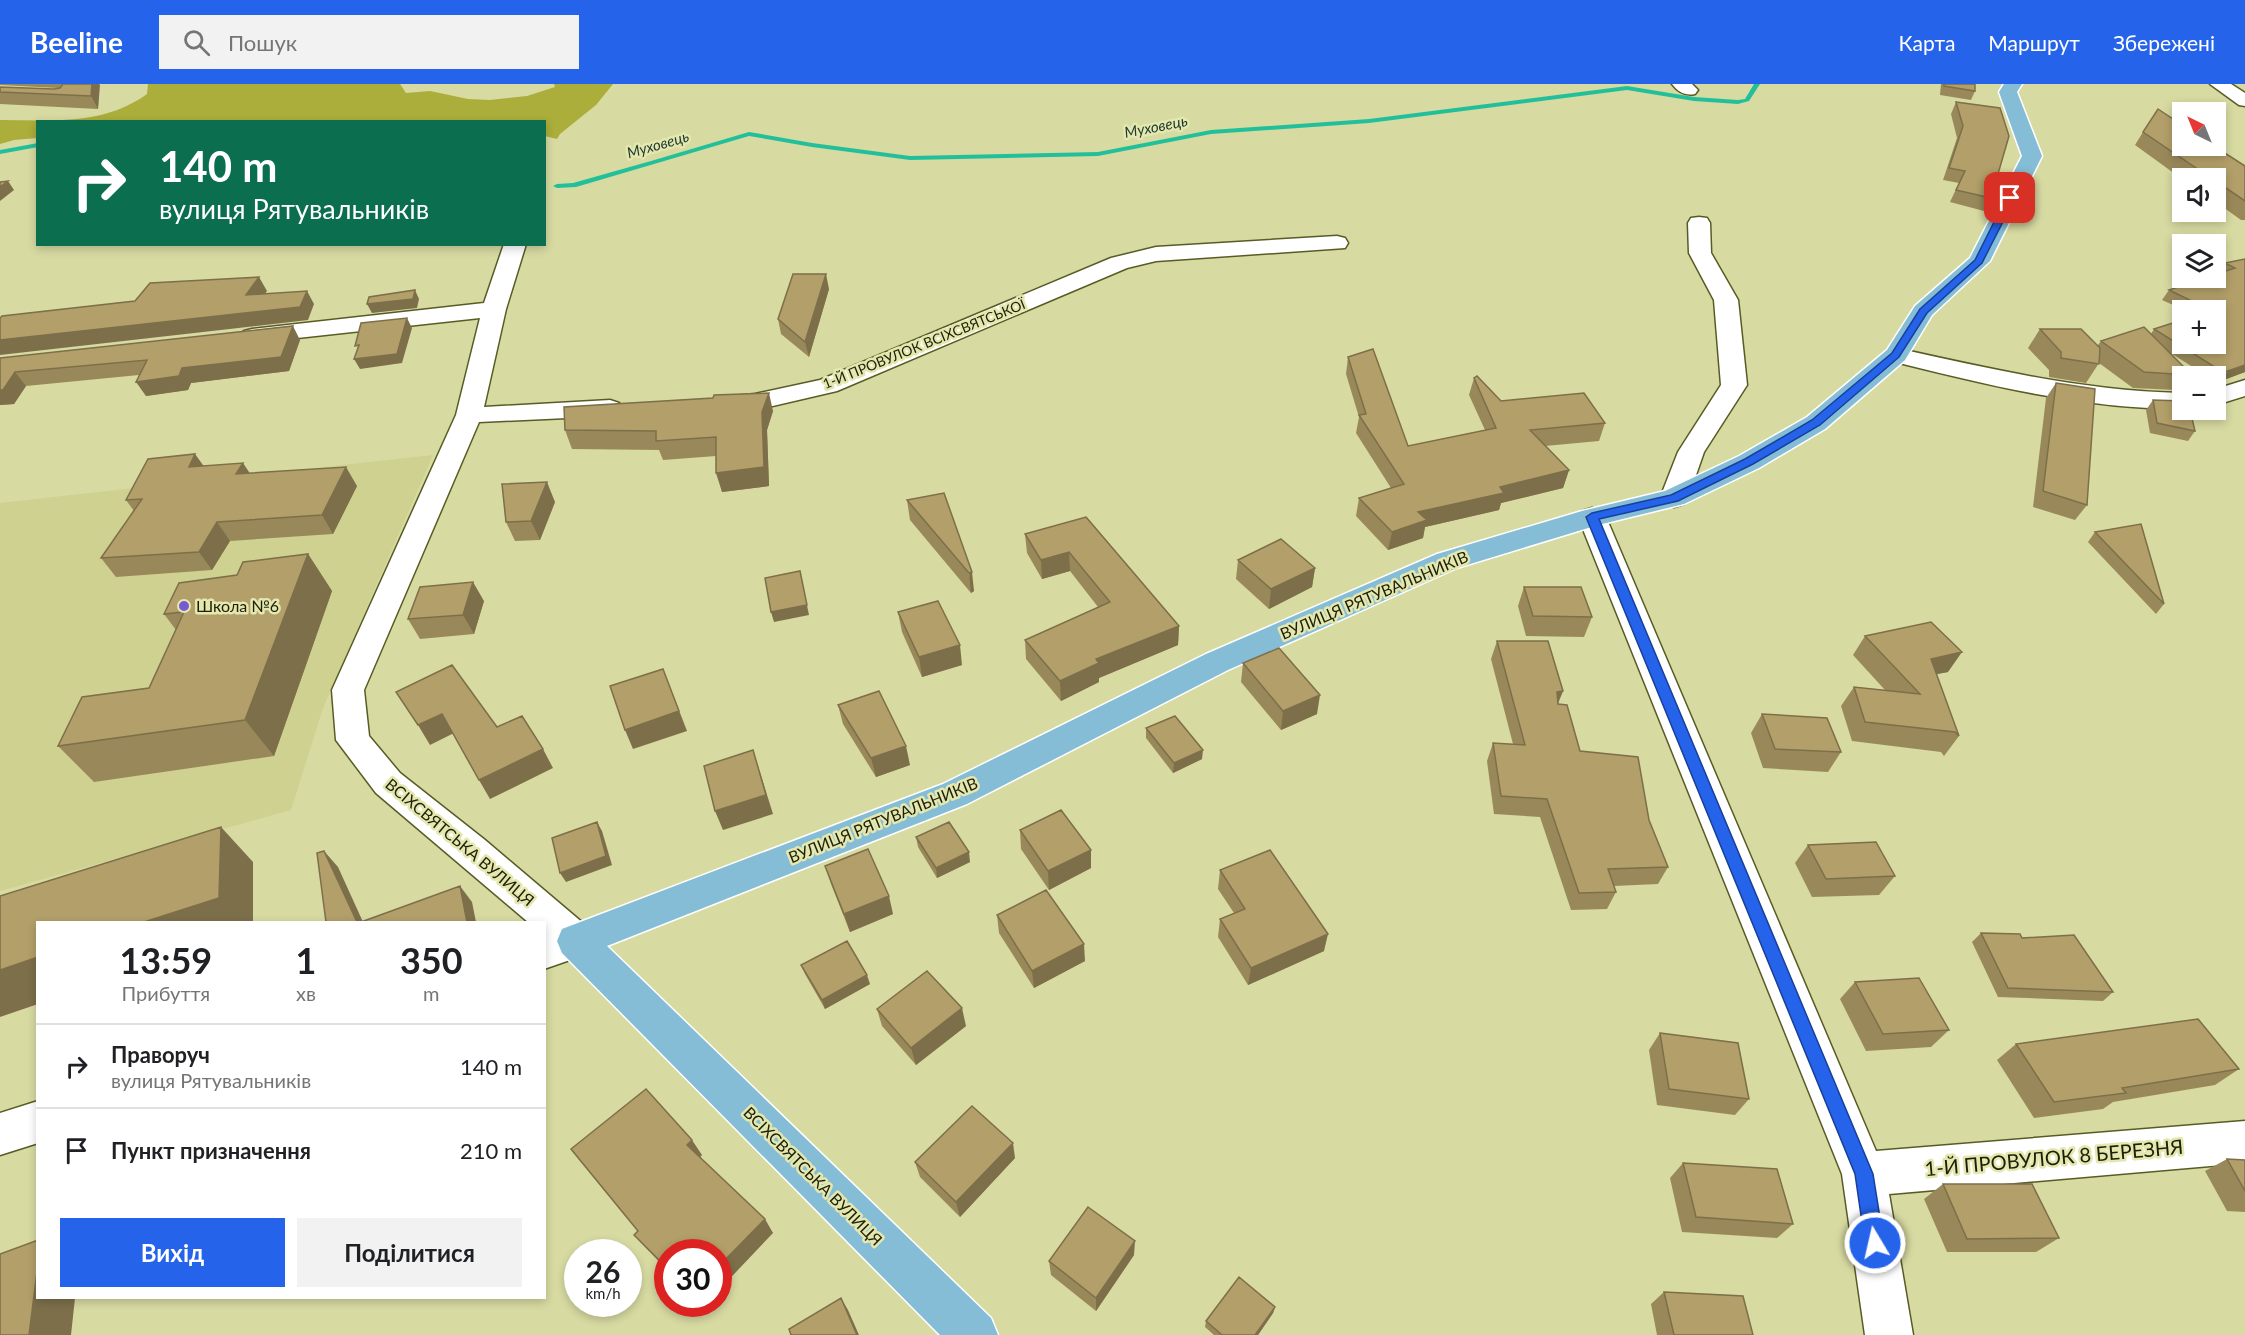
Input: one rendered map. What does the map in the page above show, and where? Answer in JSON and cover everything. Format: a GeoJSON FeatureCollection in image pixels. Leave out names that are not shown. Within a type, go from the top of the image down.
{"type":"FeatureCollection","features":[{"type":"Feature","properties":{"kind":"main road","name":"ВУЛИЦЯ РЯТУВАЛЬНИКІВ"},"geometry":{"type":"LineString","coordinates":[[560,947],[956,794],[1217,662],[1447,561],[1592,517],[1674,498],[1749,462],[1816,423],[1896,355],[1923,311],[1978,261],[2032,156],[2008,92],[2013,84]]}},
{"type":"Feature","properties":{"kind":"main road","name":"ВСІХСВЯТСЬКА ВУЛИЦЯ"},"geometry":{"type":"LineString","coordinates":[[560,947],[974,1335]]}},
{"type":"Feature","properties":{"kind":"street"},"geometry":{"type":"LineString","coordinates":[[2219,84],[2245,101]]}},
{"type":"Feature","properties":{"kind":"street"},"geometry":{"type":"LineString","coordinates":[[1674,498],[1691,452],[1734,385],[1726,300],[1700,253],[1699,223]]}},
{"type":"Feature","properties":{"kind":"street","name":"1-Й ПРОВУЛОК ВСІХСВЯТСЬКОЇ"},"geometry":{"type":"LineString","coordinates":[[707,404],[755,402],[828,386],[1119,263],[1156,254],[1337,243]]}},
{"type":"Feature","properties":{"kind":"street","name":"ВСІХСВЯТСЬКА ВУЛИЦЯ"},"geometry":{"type":"LineString","coordinates":[[513,246],[494,309],[469,415],[348,690],[353,740],[388,783],[472,851],[536,921]]}},
{"type":"Feature","properties":{"kind":"street"},"geometry":{"type":"LineString","coordinates":[[225,340],[494,309]]}},
{"type":"Feature","properties":{"kind":"street"},"geometry":{"type":"LineString","coordinates":[[1896,355],[2007,379],[2100,395],[2145,402],[2172,401]]}},
{"type":"Feature","properties":{"kind":"street"},"geometry":{"type":"LineString","coordinates":[[2226,394],[2245,388]]}},
{"type":"Feature","properties":{"kind":"street"},"geometry":{"type":"LineString","coordinates":[[469,415],[636,407]]}},
{"type":"Feature","properties":{"kind":"street"},"geometry":{"type":"LineString","coordinates":[[1592,517],[1864,1174],[1889,1335]]}},
{"type":"Feature","properties":{"kind":"street","name":"ВСІХСВЯТСЬКА ВУЛИЦЯ"},"geometry":{"type":"LineString","coordinates":[[546,932],[560,947]]}},
{"type":"Feature","properties":{"kind":"street"},"geometry":{"type":"LineString","coordinates":[[0,1134],[36,1123]]}},
{"type":"Feature","properties":{"kind":"street","name":"1-Й ПРОВУЛОК 8 БЕРЕЗНЯ"},"geometry":{"type":"LineString","coordinates":[[1864,1174],[2245,1142]]}},
{"type":"Feature","properties":{"kind":"shaded area"},"geometry":{"type":"Polygon","coordinates":[[[148,84],[400,84],[406,93],[430,91],[468,99],[490,100],[527,96],[555,87],[554,84],[613,84],[596,105],[557,139],[546,136],[546,120],[57,120],[113,112],[147,94],[148,84]]]}},
{"type":"Feature","properties":{"kind":"shaded area"},"geometry":{"type":"Polygon","coordinates":[[[0,120],[36,120],[36,138],[0,144],[0,120]]]}},
{"type":"Feature","properties":{"kind":"shaded area","name":"Школа №6"},"geometry":{"type":"Polygon","coordinates":[[[433,455],[323,708],[291,810],[0,891],[0,503],[433,455]]]}},
{"type":"Feature","properties":{"kind":"building"},"geometry":{"type":"Polygon","coordinates":[[[63,84],[92,84],[91,96],[0,92],[0,87],[54,89],[60,88],[63,84]]]}},
{"type":"Feature","properties":{"kind":"building"},"geometry":{"type":"Polygon","coordinates":[[[1944,84],[1975,84],[1975,91],[1944,86],[1944,84]]]}},
{"type":"Feature","properties":{"kind":"building"},"geometry":{"type":"Polygon","coordinates":[[[1956,102],[2000,108],[2009,136],[1991,198],[1956,190],[1965,171],[1949,168],[1963,126],[1956,102]]]}},
{"type":"Feature","properties":{"kind":"building"},"geometry":{"type":"Polygon","coordinates":[[[2158,109],[2172,118],[2172,152],[2143,132],[2158,109]]]}},
{"type":"Feature","properties":{"kind":"building"},"geometry":{"type":"Polygon","coordinates":[[[2226,154],[2245,166],[2245,201],[2226,188],[2226,168],[2196,168],[2178,156],[2226,156],[2226,154]]]}},
{"type":"Feature","properties":{"kind":"building"},"geometry":{"type":"Polygon","coordinates":[[[2245,259],[2245,365],[2228,371],[2226,371],[2226,366],[2213,366],[2194,354],[2226,354],[2226,300],[2190,300],[2169,290],[2226,288],[2226,271],[2235,268],[2226,263],[2245,259]]]}},
{"type":"Feature","properties":{"kind":"building"},"geometry":{"type":"Polygon","coordinates":[[[793,274],[826,274],[805,342],[778,319],[793,274]]]}},
{"type":"Feature","properties":{"kind":"building"},"geometry":{"type":"Polygon","coordinates":[[[259,277],[246,295],[307,291],[300,307],[0,340],[0,318],[2,316],[135,301],[150,283],[259,277]]]}},
{"type":"Feature","properties":{"kind":"building"},"geometry":{"type":"Polygon","coordinates":[[[415,290],[413,299],[367,304],[369,297],[415,290]]]}},
{"type":"Feature","properties":{"kind":"building"},"geometry":{"type":"Polygon","coordinates":[[[407,318],[397,354],[354,359],[359,345],[355,346],[361,323],[407,318]]]}},
{"type":"Feature","properties":{"kind":"building"},"geometry":{"type":"Polygon","coordinates":[[[2172,323],[2172,340],[2154,329],[2172,323]]]}},
{"type":"Feature","properties":{"kind":"building"},"geometry":{"type":"Polygon","coordinates":[[[293,326],[281,357],[182,368],[179,376],[136,382],[147,360],[15,372],[3,390],[0,390],[0,358],[293,326]]]}},
{"type":"Feature","properties":{"kind":"building"},"geometry":{"type":"Polygon","coordinates":[[[2144,327],[2183,366],[2172,366],[2172,374],[2144,372],[2101,341],[2144,327]]]}},
{"type":"Feature","properties":{"kind":"building"},"geometry":{"type":"Polygon","coordinates":[[[2040,329],[2081,329],[2100,348],[2099,364],[2061,358],[2061,352],[2040,329]]]}},
{"type":"Feature","properties":{"kind":"building"},"geometry":{"type":"Polygon","coordinates":[[[1373,349],[1408,446],[1496,428],[1474,378],[1477,376],[1501,401],[1584,393],[1605,423],[1530,430],[1569,470],[1500,487],[1504,493],[1418,512],[1427,520],[1392,532],[1359,498],[1404,484],[1359,415],[1366,414],[1348,357],[1373,349]]]}},
{"type":"Feature","properties":{"kind":"building"},"geometry":{"type":"Polygon","coordinates":[[[2056,383],[2095,389],[2087,505],[2043,491],[2056,383]]]}},
{"type":"Feature","properties":{"kind":"building"},"geometry":{"type":"Polygon","coordinates":[[[769,393],[762,412],[764,467],[716,473],[716,437],[656,441],[656,431],[565,430],[564,407],[769,393]]]}},
{"type":"Feature","properties":{"kind":"building"},"geometry":{"type":"Polygon","coordinates":[[[2153,400],[2172,401],[2172,420],[2192,420],[2195,431],[2157,423],[2153,400]]]}},
{"type":"Feature","properties":{"kind":"building"},"geometry":{"type":"Polygon","coordinates":[[[195,454],[189,467],[243,463],[236,474],[346,467],[322,515],[217,522],[199,552],[101,558],[142,499],[126,500],[148,459],[195,454]]]}},
{"type":"Feature","properties":{"kind":"building"},"geometry":{"type":"Polygon","coordinates":[[[547,482],[531,521],[506,522],[502,484],[547,482]]]}},
{"type":"Feature","properties":{"kind":"building"},"geometry":{"type":"Polygon","coordinates":[[[944,493],[972,572],[969,573],[907,500],[944,493]]]}},
{"type":"Feature","properties":{"kind":"building"},"geometry":{"type":"Polygon","coordinates":[[[1086,517],[1179,626],[1096,659],[1099,663],[1060,681],[1025,640],[1110,602],[1069,552],[1041,560],[1025,534],[1086,517]]]}},
{"type":"Feature","properties":{"kind":"building"},"geometry":{"type":"Polygon","coordinates":[[[2141,524],[2164,604],[2095,532],[2141,524]]]}},
{"type":"Feature","properties":{"kind":"building"},"geometry":{"type":"Polygon","coordinates":[[[1281,539],[1315,568],[1271,589],[1238,560],[1281,539]]]}},
{"type":"Feature","properties":{"kind":"building"},"geometry":{"type":"Polygon","coordinates":[[[308,554],[245,720],[58,746],[82,697],[149,688],[184,612],[164,614],[179,583],[237,575],[243,562],[308,554]]]}},
{"type":"Feature","properties":{"kind":"building"},"geometry":{"type":"Polygon","coordinates":[[[800,571],[807,605],[771,612],[765,578],[800,571]]]}},
{"type":"Feature","properties":{"kind":"building"},"geometry":{"type":"Polygon","coordinates":[[[473,582],[463,615],[408,619],[420,587],[473,582]]]}},
{"type":"Feature","properties":{"kind":"building"},"geometry":{"type":"Polygon","coordinates":[[[1524,587],[1581,587],[1592,617],[1533,616],[1524,587]]]}},
{"type":"Feature","properties":{"kind":"building"},"geometry":{"type":"Polygon","coordinates":[[[938,601],[960,645],[919,657],[898,612],[938,601]]]}},
{"type":"Feature","properties":{"kind":"building"},"geometry":{"type":"Polygon","coordinates":[[[1931,622],[1962,652],[1931,659],[1959,736],[1955,732],[1865,722],[1854,687],[1920,694],[1865,636],[1931,622]]]}},
{"type":"Feature","properties":{"kind":"building"},"geometry":{"type":"Polygon","coordinates":[[[1497,641],[1548,641],[1563,691],[1557,692],[1558,704],[1567,705],[1580,751],[1638,757],[1649,820],[1668,867],[1608,869],[1616,892],[1579,893],[1547,799],[1501,796],[1493,743],[1525,745],[1497,641]]]}},
{"type":"Feature","properties":{"kind":"building"},"geometry":{"type":"Polygon","coordinates":[[[1279,648],[1320,695],[1283,711],[1243,663],[1279,648]]]}},
{"type":"Feature","properties":{"kind":"building"},"geometry":{"type":"Polygon","coordinates":[[[452,665],[497,727],[522,716],[543,749],[479,780],[442,714],[418,725],[396,692],[452,665]]]}},
{"type":"Feature","properties":{"kind":"building"},"geometry":{"type":"Polygon","coordinates":[[[663,669],[679,711],[625,730],[610,686],[663,669]]]}},
{"type":"Feature","properties":{"kind":"building"},"geometry":{"type":"Polygon","coordinates":[[[879,691],[906,746],[871,758],[838,705],[879,691]]]}},
{"type":"Feature","properties":{"kind":"building"},"geometry":{"type":"Polygon","coordinates":[[[1762,714],[1827,718],[1841,752],[1775,749],[1762,714]]]}},
{"type":"Feature","properties":{"kind":"building"},"geometry":{"type":"Polygon","coordinates":[[[1175,716],[1203,750],[1174,763],[1146,728],[1175,716]]]}},
{"type":"Feature","properties":{"kind":"building"},"geometry":{"type":"Polygon","coordinates":[[[753,750],[766,795],[715,811],[704,766],[753,750]]]}},
{"type":"Feature","properties":{"kind":"building"},"geometry":{"type":"Polygon","coordinates":[[[1061,810],[1091,850],[1048,871],[1020,830],[1061,810]]]}},
{"type":"Feature","properties":{"kind":"building"},"geometry":{"type":"Polygon","coordinates":[[[597,822],[606,856],[560,873],[552,838],[597,822]]]}},
{"type":"Feature","properties":{"kind":"building"},"geometry":{"type":"Polygon","coordinates":[[[949,822],[969,852],[936,868],[916,837],[949,822]]]}},
{"type":"Feature","properties":{"kind":"building"},"geometry":{"type":"Polygon","coordinates":[[[221,827],[219,898],[147,921],[36,921],[36,958],[0,970],[0,896],[221,827]]]}},
{"type":"Feature","properties":{"kind":"building"},"geometry":{"type":"Polygon","coordinates":[[[1876,842],[1895,876],[1826,879],[1808,845],[1876,842]]]}},
{"type":"Feature","properties":{"kind":"building"},"geometry":{"type":"Polygon","coordinates":[[[868,849],[889,896],[844,914],[825,866],[868,849]]]}},
{"type":"Feature","properties":{"kind":"building"},"geometry":{"type":"Polygon","coordinates":[[[1270,850],[1328,934],[1251,968],[1220,919],[1245,909],[1220,870],[1270,850]]]}},
{"type":"Feature","properties":{"kind":"building"},"geometry":{"type":"Polygon","coordinates":[[[324,851],[357,921],[326,921],[317,853],[324,851]]]}},
{"type":"Feature","properties":{"kind":"building"},"geometry":{"type":"Polygon","coordinates":[[[460,886],[467,921],[364,921],[460,886]]]}},
{"type":"Feature","properties":{"kind":"building"},"geometry":{"type":"Polygon","coordinates":[[[1046,890],[1084,944],[1032,971],[997,915],[1046,890]]]}},
{"type":"Feature","properties":{"kind":"building"},"geometry":{"type":"Polygon","coordinates":[[[1981,933],[2020,934],[2022,938],[2074,935],[2113,992],[2008,988],[1981,933]]]}},
{"type":"Feature","properties":{"kind":"building"},"geometry":{"type":"Polygon","coordinates":[[[847,941],[867,975],[822,1000],[801,965],[847,941]]]}},
{"type":"Feature","properties":{"kind":"building"},"geometry":{"type":"Polygon","coordinates":[[[927,971],[962,1008],[911,1048],[877,1009],[927,971]]]}},
{"type":"Feature","properties":{"kind":"building"},"geometry":{"type":"Polygon","coordinates":[[[1919,978],[1949,1030],[1883,1034],[1855,982],[1919,978]]]}},
{"type":"Feature","properties":{"kind":"building"},"geometry":{"type":"Polygon","coordinates":[[[2198,1019],[2239,1069],[2122,1088],[2126,1093],[2054,1102],[2016,1044],[2198,1019]]]}},
{"type":"Feature","properties":{"kind":"building"},"geometry":{"type":"Polygon","coordinates":[[[1660,1033],[1738,1043],[1749,1099],[1669,1089],[1660,1033]]]}},
{"type":"Feature","properties":{"kind":"building"},"geometry":{"type":"Polygon","coordinates":[[[646,1089],[692,1140],[687,1145],[765,1219],[732,1253],[732,1239],[654,1239],[654,1255],[642,1243],[642,1239],[634,1235],[638,1231],[571,1149],[646,1089]]]}},
{"type":"Feature","properties":{"kind":"building"},"geometry":{"type":"Polygon","coordinates":[[[972,1106],[1013,1143],[956,1202],[915,1162],[972,1106]]]}},
{"type":"Feature","properties":{"kind":"building"},"geometry":{"type":"Polygon","coordinates":[[[2227,1159],[2245,1160],[2245,1191],[2227,1159]]]}},
{"type":"Feature","properties":{"kind":"building"},"geometry":{"type":"Polygon","coordinates":[[[1683,1163],[1777,1169],[1793,1224],[1696,1217],[1683,1163]]]}},
{"type":"Feature","properties":{"kind":"building"},"geometry":{"type":"Polygon","coordinates":[[[1943,1184],[2032,1184],[2059,1238],[1967,1239],[1943,1184]]]}},
{"type":"Feature","properties":{"kind":"building"},"geometry":{"type":"Polygon","coordinates":[[[1088,1207],[1135,1241],[1096,1298],[1049,1261],[1088,1207]]]}},
{"type":"Feature","properties":{"kind":"building"},"geometry":{"type":"Polygon","coordinates":[[[36,1241],[36,1280],[29,1335],[0,1335],[0,1254],[36,1241]]]}},
{"type":"Feature","properties":{"kind":"building"},"geometry":{"type":"Polygon","coordinates":[[[1239,1277],[1275,1307],[1255,1335],[1222,1335],[1206,1321],[1239,1277]]]}},
{"type":"Feature","properties":{"kind":"building"},"geometry":{"type":"Polygon","coordinates":[[[1664,1292],[1743,1296],[1753,1335],[1674,1335],[1664,1292]]]}},
{"type":"Feature","properties":{"kind":"building"},"geometry":{"type":"Polygon","coordinates":[[[841,1298],[857,1335],[791,1335],[789,1329],[841,1298]]]}},
{"type":"Feature","properties":{"kind":"waterway","name":"Муховець"},"geometry":{"type":"LineString","coordinates":[[557,186],[573,185],[749,134],[910,158],[1098,154],[1211,132],[1369,121],[1627,88],[1694,99],[1738,102],[1747,100],[1757,84]]}},
{"type":"Feature","properties":{"kind":"waterway","name":"Муховець"},"geometry":{"type":"LineString","coordinates":[[0,152],[36,145]]}},
{"type":"Feature","properties":{"kind":"place","name":"Школа №6"},"geometry":{"type":"Point","coordinates":[184,606]}},
{"type":"Feature","properties":{"kind":"route"},"geometry":{"type":"LineString","coordinates":[[1875,1243],[1864,1174],[1592,517],[1674,498],[1749,462],[1816,423],[1896,355],[1923,311],[1978,261],[2010,198]]}}]}
